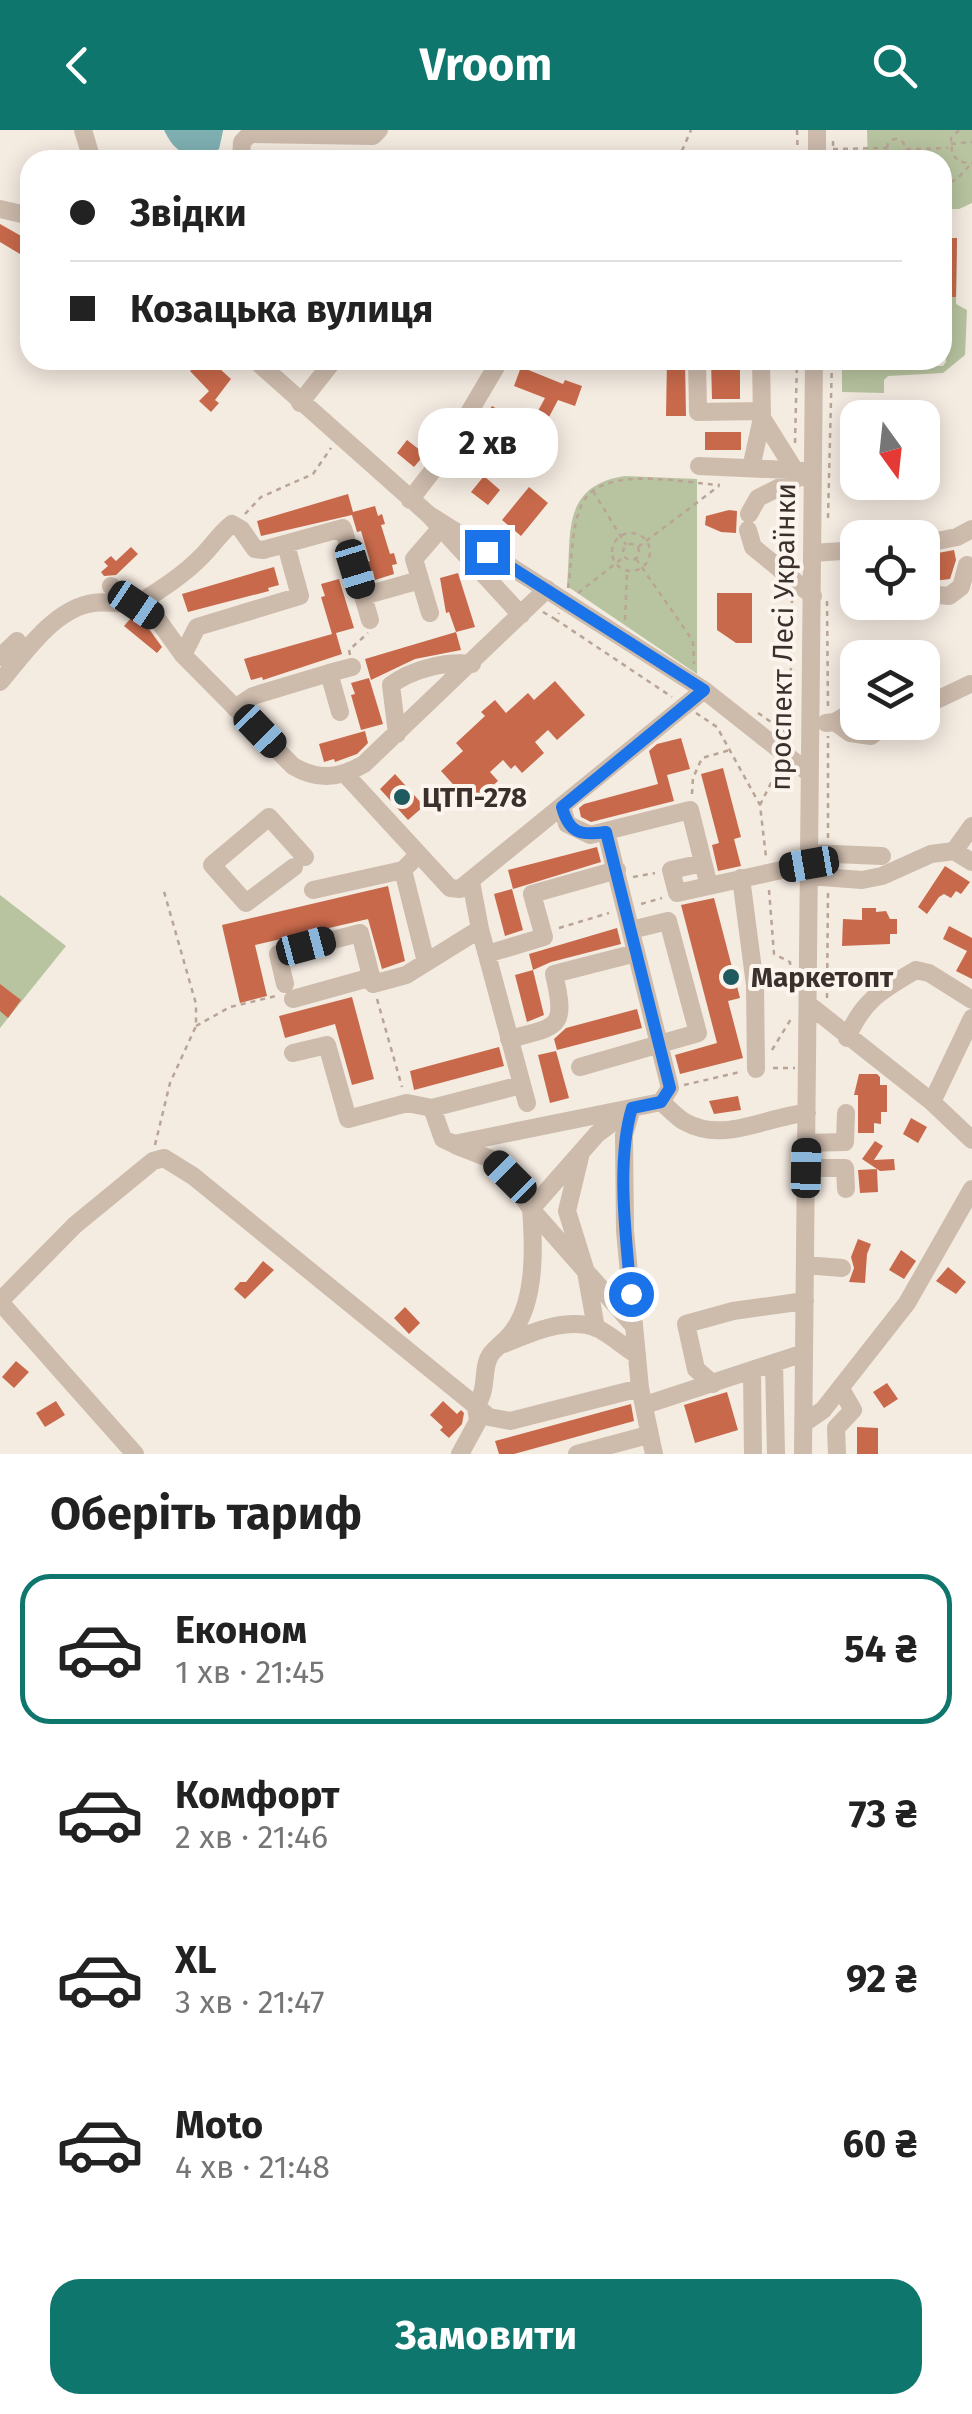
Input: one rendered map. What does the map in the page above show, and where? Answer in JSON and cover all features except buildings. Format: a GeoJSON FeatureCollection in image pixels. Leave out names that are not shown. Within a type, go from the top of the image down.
{"type":"FeatureCollection","features":[{"type":"Feature","properties":{"kind":"street"},"geometry":{"type":"LineString","coordinates":[[241,150],[242,142],[250,134],[373,136],[379,130]]}},
{"type":"Feature","properties":{"kind":"street"},"geometry":{"type":"LineString","coordinates":[[265,370],[434,522],[521,615]]}},
{"type":"Feature","properties":{"kind":"street"},"geometry":{"type":"LineString","coordinates":[[300,403],[326,370]]}},
{"type":"Feature","properties":{"kind":"street"},"geometry":{"type":"LineString","coordinates":[[410,500],[442,460],[494,370]]}},
{"type":"Feature","properties":{"kind":"street"},"geometry":{"type":"LineString","coordinates":[[697,370],[698,412],[762,415]]}},
{"type":"Feature","properties":{"kind":"street"},"geometry":{"type":"LineString","coordinates":[[751,468],[762,415],[761,370]]}},
{"type":"Feature","properties":{"kind":"street","name":"проспект Лесі Українки"},"geometry":{"type":"LineString","coordinates":[[804,1454],[807,1068],[798,1006],[816,865],[809,773],[824,723],[820,553],[803,470],[813,370]]}},
{"type":"Feature","properties":{"kind":"street"},"geometry":{"type":"LineString","coordinates":[[762,415],[803,470]]}},
{"type":"Feature","properties":{"kind":"street"},"geometry":{"type":"LineString","coordinates":[[699,466],[803,470]]}},
{"type":"Feature","properties":{"kind":"street"},"geometry":{"type":"LineString","coordinates":[[803,470],[758,498],[748,522],[753,546],[820,593]]}},
{"type":"Feature","properties":{"kind":"street"},"geometry":{"type":"LineString","coordinates":[[430,613],[414,559],[434,522]]}},
{"type":"Feature","properties":{"kind":"street"},"geometry":{"type":"LineString","coordinates":[[434,522],[704,690],[809,773]]}},
{"type":"Feature","properties":{"kind":"street"},"geometry":{"type":"LineString","coordinates":[[0,682],[38,638],[68,613],[89,603],[136,605],[179,576],[232,524],[241,529],[255,549],[342,528],[370,620]]}},
{"type":"Feature","properties":{"kind":"street"},"geometry":{"type":"LineString","coordinates":[[940,595],[949,596],[961,587],[970,565],[964,533]]}},
{"type":"Feature","properties":{"kind":"street"},"geometry":{"type":"LineString","coordinates":[[183,654],[198,627],[300,596],[280,546]]}},
{"type":"Feature","properties":{"kind":"street"},"geometry":{"type":"LineString","coordinates":[[820,553],[840,551]]}},
{"type":"Feature","properties":{"kind":"street"},"geometry":{"type":"LineString","coordinates":[[363,596],[420,580]]}},
{"type":"Feature","properties":{"kind":"street"},"geometry":{"type":"LineString","coordinates":[[111,586],[158,620],[183,654],[293,766],[308,775],[346,775],[364,764],[547,589]]}},
{"type":"Feature","properties":{"kind":"street"},"geometry":{"type":"LineString","coordinates":[[0,657],[18,641]]}},
{"type":"Feature","properties":{"kind":"street"},"geometry":{"type":"LineString","coordinates":[[397,734],[391,684],[432,668],[457,662],[472,664]]}},
{"type":"Feature","properties":{"kind":"street"},"geometry":{"type":"LineString","coordinates":[[236,708],[253,696],[352,666]]}},
{"type":"Feature","properties":{"kind":"street"},"geometry":{"type":"LineString","coordinates":[[329,673],[340,712]]}},
{"type":"Feature","properties":{"kind":"street"},"geometry":{"type":"LineString","coordinates":[[940,698],[970,684]]}},
{"type":"Feature","properties":{"kind":"street"},"geometry":{"type":"LineString","coordinates":[[346,775],[450,888],[460,888],[704,690]]}},
{"type":"Feature","properties":{"kind":"street"},"geometry":{"type":"LineString","coordinates":[[824,723],[840,716]]}},
{"type":"Feature","properties":{"kind":"street"},"geometry":{"type":"LineString","coordinates":[[824,723],[840,729]]}},
{"type":"Feature","properties":{"kind":"street"},"geometry":{"type":"LineString","coordinates":[[562,807],[567,824],[590,835],[690,810],[710,886]]}},
{"type":"Feature","properties":{"kind":"street"},"geometry":{"type":"LineString","coordinates":[[269,817],[300,862],[246,902],[212,864],[269,817]]}},
{"type":"Feature","properties":{"kind":"street"},"geometry":{"type":"LineString","coordinates":[[816,865],[862,880],[882,876],[910,862],[954,851],[972,826]]}},
{"type":"Feature","properties":{"kind":"street"},"geometry":{"type":"LineString","coordinates":[[606,832],[659,1045],[666,1095],[684,1121],[708,1130],[752,1126],[782,1115],[807,1114]]}},
{"type":"Feature","properties":{"kind":"street"},"geometry":{"type":"LineString","coordinates":[[954,851],[972,862]]}},
{"type":"Feature","properties":{"kind":"street"},"geometry":{"type":"LineString","coordinates":[[313,890],[403,870],[418,855]]}},
{"type":"Feature","properties":{"kind":"street"},"geometry":{"type":"LineString","coordinates":[[703,863],[671,870],[678,893],[768,871],[882,856]]}},
{"type":"Feature","properties":{"kind":"street"},"geometry":{"type":"LineString","coordinates":[[910,862],[932,870]]}},
{"type":"Feature","properties":{"kind":"street"},"geometry":{"type":"LineString","coordinates":[[403,870],[426,962]]}},
{"type":"Feature","properties":{"kind":"street"},"geometry":{"type":"LineString","coordinates":[[487,954],[544,937],[532,894],[618,874]]}},
{"type":"Feature","properties":{"kind":"street"},"geometry":{"type":"LineString","coordinates":[[882,876],[901,883]]}},
{"type":"Feature","properties":{"kind":"street"},"geometry":{"type":"LineString","coordinates":[[741,878],[755,985],[758,1069]]}},
{"type":"Feature","properties":{"kind":"street"},"geometry":{"type":"LineString","coordinates":[[294,1053],[327,1045],[348,1119],[406,1103],[432,1108],[524,1094],[471,882]]}},
{"type":"Feature","properties":{"kind":"street"},"geometry":{"type":"LineString","coordinates":[[580,1067],[698,1034],[668,921],[630,930]]}},
{"type":"Feature","properties":{"kind":"street"},"geometry":{"type":"LineString","coordinates":[[372,981],[360,933],[278,954],[289,992],[372,981],[406,975],[480,929]]}},
{"type":"Feature","properties":{"kind":"street"},"geometry":{"type":"LineString","coordinates":[[508,1039],[547,1029],[557,1022],[562,1006],[554,974],[636,952]]}},
{"type":"Feature","properties":{"kind":"street"},"geometry":{"type":"LineString","coordinates":[[847,1038],[856,1016],[873,996],[916,970],[929,973],[972,1000]]}},
{"type":"Feature","properties":{"kind":"street"},"geometry":{"type":"LineString","coordinates":[[798,1006],[827,1022],[932,1102],[972,1140]]}},
{"type":"Feature","properties":{"kind":"street"},"geometry":{"type":"LineString","coordinates":[[932,1102],[972,1018]]}},
{"type":"Feature","properties":{"kind":"street"},"geometry":{"type":"LineString","coordinates":[[454,1144],[632,1108],[666,1095]]}},
{"type":"Feature","properties":{"kind":"street"},"geometry":{"type":"LineString","coordinates":[[432,1108],[443,1139],[491,1159],[510,1177],[531,1209],[634,1326]]}},
{"type":"Feature","properties":{"kind":"street"},"geometry":{"type":"LineString","coordinates":[[460,1454],[478,1421],[476,1406],[486,1390],[491,1354],[516,1328],[525,1301],[535,1254],[531,1209],[597,1134],[632,1108]]}},
{"type":"Feature","properties":{"kind":"street"},"geometry":{"type":"LineString","coordinates":[[632,1108],[624,1135],[625,1231],[636,1355],[654,1454]]}},
{"type":"Feature","properties":{"kind":"street"},"geometry":{"type":"LineString","coordinates":[[806,1143],[845,1142],[846,1113]]}},
{"type":"Feature","properties":{"kind":"street"},"geometry":{"type":"LineString","coordinates":[[581,1152],[566,1211],[586,1272],[596,1328]]}},
{"type":"Feature","properties":{"kind":"street"},"geometry":{"type":"LineString","coordinates":[[135,1454],[0,1302],[74,1225],[153,1161],[164,1158],[490,1417],[510,1422],[712,1384],[804,1353]]}},
{"type":"Feature","properties":{"kind":"street"},"geometry":{"type":"LineString","coordinates":[[806,1168],[846,1168],[846,1190]]}},
{"type":"Feature","properties":{"kind":"street"},"geometry":{"type":"LineString","coordinates":[[804,1422],[823,1410],[841,1389],[906,1303],[972,1190]]}},
{"type":"Feature","properties":{"kind":"street"},"geometry":{"type":"LineString","coordinates":[[805,1266],[842,1267]]}},
{"type":"Feature","properties":{"kind":"street"},"geometry":{"type":"LineString","coordinates":[[712,1384],[696,1370],[686,1324],[733,1310],[805,1301]]}},
{"type":"Feature","properties":{"kind":"street"},"geometry":{"type":"LineString","coordinates":[[502,1345],[535,1331],[563,1326],[596,1328],[636,1355]]}},
{"type":"Feature","properties":{"kind":"street"},"geometry":{"type":"LineString","coordinates":[[774,1363],[776,1454]]}},
{"type":"Feature","properties":{"kind":"street"},"geometry":{"type":"LineString","coordinates":[[752,1370],[753,1454]]}},
{"type":"Feature","properties":{"kind":"street"},"geometry":{"type":"LineString","coordinates":[[836,1454],[836,1428],[853,1410],[841,1389]]}},
{"type":"Feature","properties":{"kind":"street"},"geometry":{"type":"LineString","coordinates":[[577,1454],[648,1434]]}},
{"type":"Feature","properties":{"kind":"path"},"geometry":{"type":"LineString","coordinates":[[832,130],[832,148],[888,148],[897,140],[905,149],[972,142]]}},
{"type":"Feature","properties":{"kind":"path"},"geometry":{"type":"LineString","coordinates":[[950,146],[959,130]]}},
{"type":"Feature","properties":{"kind":"path"},"geometry":{"type":"LineString","coordinates":[[950,146],[952,150]]}},
{"type":"Feature","properties":{"kind":"path"},"geometry":{"type":"LineString","coordinates":[[952,151],[955,158],[972,163],[952,181]]}},
{"type":"Feature","properties":{"kind":"path"},"geometry":{"type":"LineString","coordinates":[[820,553],[831,370]]}},
{"type":"Feature","properties":{"kind":"path"},"geometry":{"type":"LineString","coordinates":[[232,524],[261,498],[313,474],[336,434]]}},
{"type":"Feature","properties":{"kind":"path"},"geometry":{"type":"LineString","coordinates":[[593,490],[626,545],[624,557],[575,596],[568,590],[580,509],[593,490],[622,478],[720,485],[638,547],[636,559],[641,568],[693,641],[693,669],[685,678]]}},
{"type":"Feature","properties":{"kind":"path"},"geometry":{"type":"LineString","coordinates":[[633,534],[646,541],[650,556],[641,568],[627,571],[616,563],[612,551],[620,536],[633,534]]}},
{"type":"Feature","properties":{"kind":"path"},"geometry":{"type":"LineString","coordinates":[[626,545],[638,547]]}},
{"type":"Feature","properties":{"kind":"path"},"geometry":{"type":"LineString","coordinates":[[624,557],[636,559]]}},
{"type":"Feature","properties":{"kind":"path"},"geometry":{"type":"LineString","coordinates":[[624,621],[627,571]]}},
{"type":"Feature","properties":{"kind":"path"},"geometry":{"type":"LineString","coordinates":[[820,593],[824,723],[816,865],[827,1022]]}},
{"type":"Feature","properties":{"kind":"path"},"geometry":{"type":"LineString","coordinates":[[352,666],[348,650],[368,636],[370,620]]}},
{"type":"Feature","properties":{"kind":"path"},"geometry":{"type":"LineString","coordinates":[[556,620],[718,728],[760,805],[774,954],[790,962],[798,1006],[758,1069]]}},
{"type":"Feature","properties":{"kind":"path"},"geometry":{"type":"LineString","coordinates":[[690,810],[694,778],[702,758],[732,750]]}},
{"type":"Feature","properties":{"kind":"path"},"geometry":{"type":"LineString","coordinates":[[618,874],[671,870]]}},
{"type":"Feature","properties":{"kind":"path"},"geometry":{"type":"LineString","coordinates":[[153,1161],[170,1083],[196,1026],[196,1004],[163,888]]}},
{"type":"Feature","properties":{"kind":"path"},"geometry":{"type":"LineString","coordinates":[[543,932],[678,893]]}},
{"type":"Feature","properties":{"kind":"path"},"geometry":{"type":"LineString","coordinates":[[372,981],[406,1103]]}},
{"type":"Feature","properties":{"kind":"path"},"geometry":{"type":"LineString","coordinates":[[196,1026],[230,1007],[289,992]]}},
{"type":"Feature","properties":{"kind":"path"},"geometry":{"type":"LineString","coordinates":[[666,1095],[758,1069],[807,1068]]}},
{"type":"Feature","properties":{"kind":"green space"},"geometry":{"type":"Polygon","coordinates":[[[867,130],[972,130],[972,203],[952,209],[952,150],[868,150],[867,130]]]}},
{"type":"Feature","properties":{"kind":"green space"},"geometry":{"type":"Polygon","coordinates":[[[952,238],[957,238],[956,304],[967,310],[965,355],[952,366],[952,238]]]}},
{"type":"Feature","properties":{"kind":"green space"},"geometry":{"type":"Polygon","coordinates":[[[842,370],[947,370],[888,376],[884,393],[842,392],[842,370]]]}},
{"type":"Feature","properties":{"kind":"green space"},"geometry":{"type":"Polygon","coordinates":[[[625,476],[697,479],[697,674],[567,586],[570,531],[579,501],[604,481],[625,476]]]}},
{"type":"Feature","properties":{"kind":"green space"},"geometry":{"type":"Polygon","coordinates":[[[0,895],[66,946],[0,1028],[0,895]]]}},
{"type":"Feature","properties":{"kind":"water"},"geometry":{"type":"Polygon","coordinates":[[[164,130],[223,130],[216,150],[179,150],[164,130]]]}},
{"type":"Feature","properties":{"kind":"place","name":"ЦТП-278"},"geometry":{"type":"Point","coordinates":[402,797]}},
{"type":"Feature","properties":{"kind":"place","name":"Маркетопт"},"geometry":{"type":"Point","coordinates":[731,977]}},
{"type":"Feature","properties":{"kind":"route"},"geometry":{"type":"LineString","coordinates":[[487,552],[704,690],[562,807],[567,824],[577,832],[606,832],[670,1088],[661,1102],[632,1108],[624,1135],[625,1231],[631,1294]]}}]}
